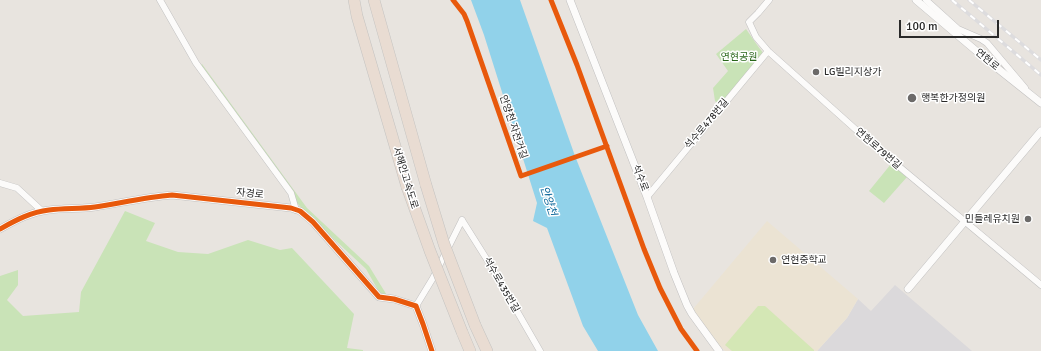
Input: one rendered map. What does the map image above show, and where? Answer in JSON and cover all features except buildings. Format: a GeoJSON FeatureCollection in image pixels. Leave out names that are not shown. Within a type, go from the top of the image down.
{"type":"FeatureCollection","features":[{"type":"Feature","properties":{"kind":"highway","name":"서해안고속도로"},"geometry":{"type":"LineString","coordinates":[[353,0],[407,187],[430,251],[470,351]]}},
{"type":"Feature","properties":{"kind":"highway","name":"서해안고속도로"},"geometry":{"type":"LineString","coordinates":[[374,0],[444,244],[475,325],[487,351]]}},
{"type":"Feature","properties":{"kind":"street"},"geometry":{"type":"LineString","coordinates":[[160,0],[196,63],[291,193],[296,210]]}},
{"type":"Feature","properties":{"kind":"street","name":"석수로"},"geometry":{"type":"LineString","coordinates":[[570,0],[647,196],[689,310],[719,351]]}},
{"type":"Feature","properties":{"kind":"street","name":"연현로79번길"},"geometry":{"type":"LineString","coordinates":[[769,0],[749,22],[756,37],[768,51],[872,144],[1041,285]]}},
{"type":"Feature","properties":{"kind":"street","name":"연현로"},"geometry":{"type":"LineString","coordinates":[[916,0],[1041,103]]}},
{"type":"Feature","properties":{"kind":"street"},"geometry":{"type":"LineString","coordinates":[[926,0],[958,29],[987,43],[1034,98]]}},
{"type":"Feature","properties":{"kind":"street"},"geometry":{"type":"LineString","coordinates":[[987,60],[991,59],[993,56],[993,50]]}},
{"type":"Feature","properties":{"kind":"street","name":"석수로478번길"},"geometry":{"type":"LineString","coordinates":[[647,196],[768,51]]}},
{"type":"Feature","properties":{"kind":"street"},"geometry":{"type":"LineString","coordinates":[[908,289],[1041,131]]}},
{"type":"Feature","properties":{"kind":"street"},"geometry":{"type":"LineString","coordinates":[[0,183],[17,188],[42,211]]}},
{"type":"Feature","properties":{"kind":"street","name":"자경로"},"geometry":{"type":"LineString","coordinates":[[0,228],[22,216],[42,211],[82,209],[154,196],[172,195],[291,208],[300,212],[313,222],[379,297],[394,299],[416,306]]}},
{"type":"Feature","properties":{"kind":"street","name":"석수로435번길"},"geometry":{"type":"LineString","coordinates":[[416,306],[433,278],[462,220],[491,266],[540,351]]}},
{"type":"Feature","properties":{"kind":"street"},"geometry":{"type":"LineString","coordinates":[[416,306],[432,351]]}},
{"type":"Feature","properties":{"kind":"shaded area","name":"연현중학교"},"geometry":{"type":"Polygon","coordinates":[[[767,221],[858,299],[847,318],[817,351],[725,351],[714,340],[693,309],[767,221]]]}},
{"type":"Feature","properties":{"kind":"shaded area"},"geometry":{"type":"Polygon","coordinates":[[[895,285],[972,351],[817,351],[847,318],[858,299],[871,311],[895,285]]]}},
{"type":"Feature","properties":{"kind":"green space","name":"연현공원"},"geometry":{"type":"Polygon","coordinates":[[[746,29],[764,54],[720,105],[715,101],[713,88],[728,71],[716,54],[746,29]]]}},
{"type":"Feature","properties":{"kind":"green space"},"geometry":{"type":"Polygon","coordinates":[[[202,64],[307,208],[369,266],[388,297],[382,295],[378,290],[366,269],[297,203],[198,68],[202,64]]]}},
{"type":"Feature","properties":{"kind":"green space"},"geometry":{"type":"Polygon","coordinates":[[[891,164],[907,177],[884,203],[869,191],[891,164]]]}},
{"type":"Feature","properties":{"kind":"green space"},"geometry":{"type":"Polygon","coordinates":[[[125,211],[155,223],[146,241],[178,252],[208,254],[248,240],[280,250],[292,248],[354,314],[347,348],[363,351],[0,351],[0,276],[18,270],[18,285],[7,300],[23,316],[79,312],[81,292],[125,211]]]}},
{"type":"Feature","properties":{"kind":"green space"},"geometry":{"type":"Polygon","coordinates":[[[758,306],[765,306],[814,351],[732,351],[725,345],[758,306]]]}},
{"type":"Feature","properties":{"kind":"water","name":"안양천"},"geometry":{"type":"Polygon","coordinates":[[[471,0],[520,0],[575,156],[638,315],[658,351],[598,351],[583,326],[547,228],[533,221],[537,203],[484,35],[471,0]]]}},
{"type":"Feature","properties":{"kind":"railway"},"geometry":{"type":"LineString","coordinates":[[952,0],[1041,75]]}},
{"type":"Feature","properties":{"kind":"railway"},"geometry":{"type":"LineString","coordinates":[[969,0],[1041,60]]}},
{"type":"Feature","properties":{"kind":"cycle path","name":"안양천 자전거길"},"geometry":{"type":"LineString","coordinates":[[453,0],[464,14],[467,21],[521,176],[607,146]]}},
{"type":"Feature","properties":{"kind":"cycle path"},"geometry":{"type":"LineString","coordinates":[[551,0],[577,65],[644,249],[660,288],[681,329],[697,351]]}},
{"type":"Feature","properties":{"kind":"cycle path"},"geometry":{"type":"LineString","coordinates":[[0,229],[24,217],[42,211],[95,207],[172,195],[291,208],[300,211],[313,222],[379,297],[394,299],[416,306],[432,351]]}},
{"type":"Feature","properties":{"kind":"place","name":"LG빌리지상가"},"geometry":{"type":"Point","coordinates":[816,72]}},
{"type":"Feature","properties":{"kind":"place","name":"행복한가정의원"},"geometry":{"type":"Point","coordinates":[912,98]}},
{"type":"Feature","properties":{"kind":"place","name":"민들레유치원"},"geometry":{"type":"Point","coordinates":[1028,219]}},
{"type":"Feature","properties":{"kind":"place","name":"연현중학교"},"geometry":{"type":"Point","coordinates":[773,260]}}]}
